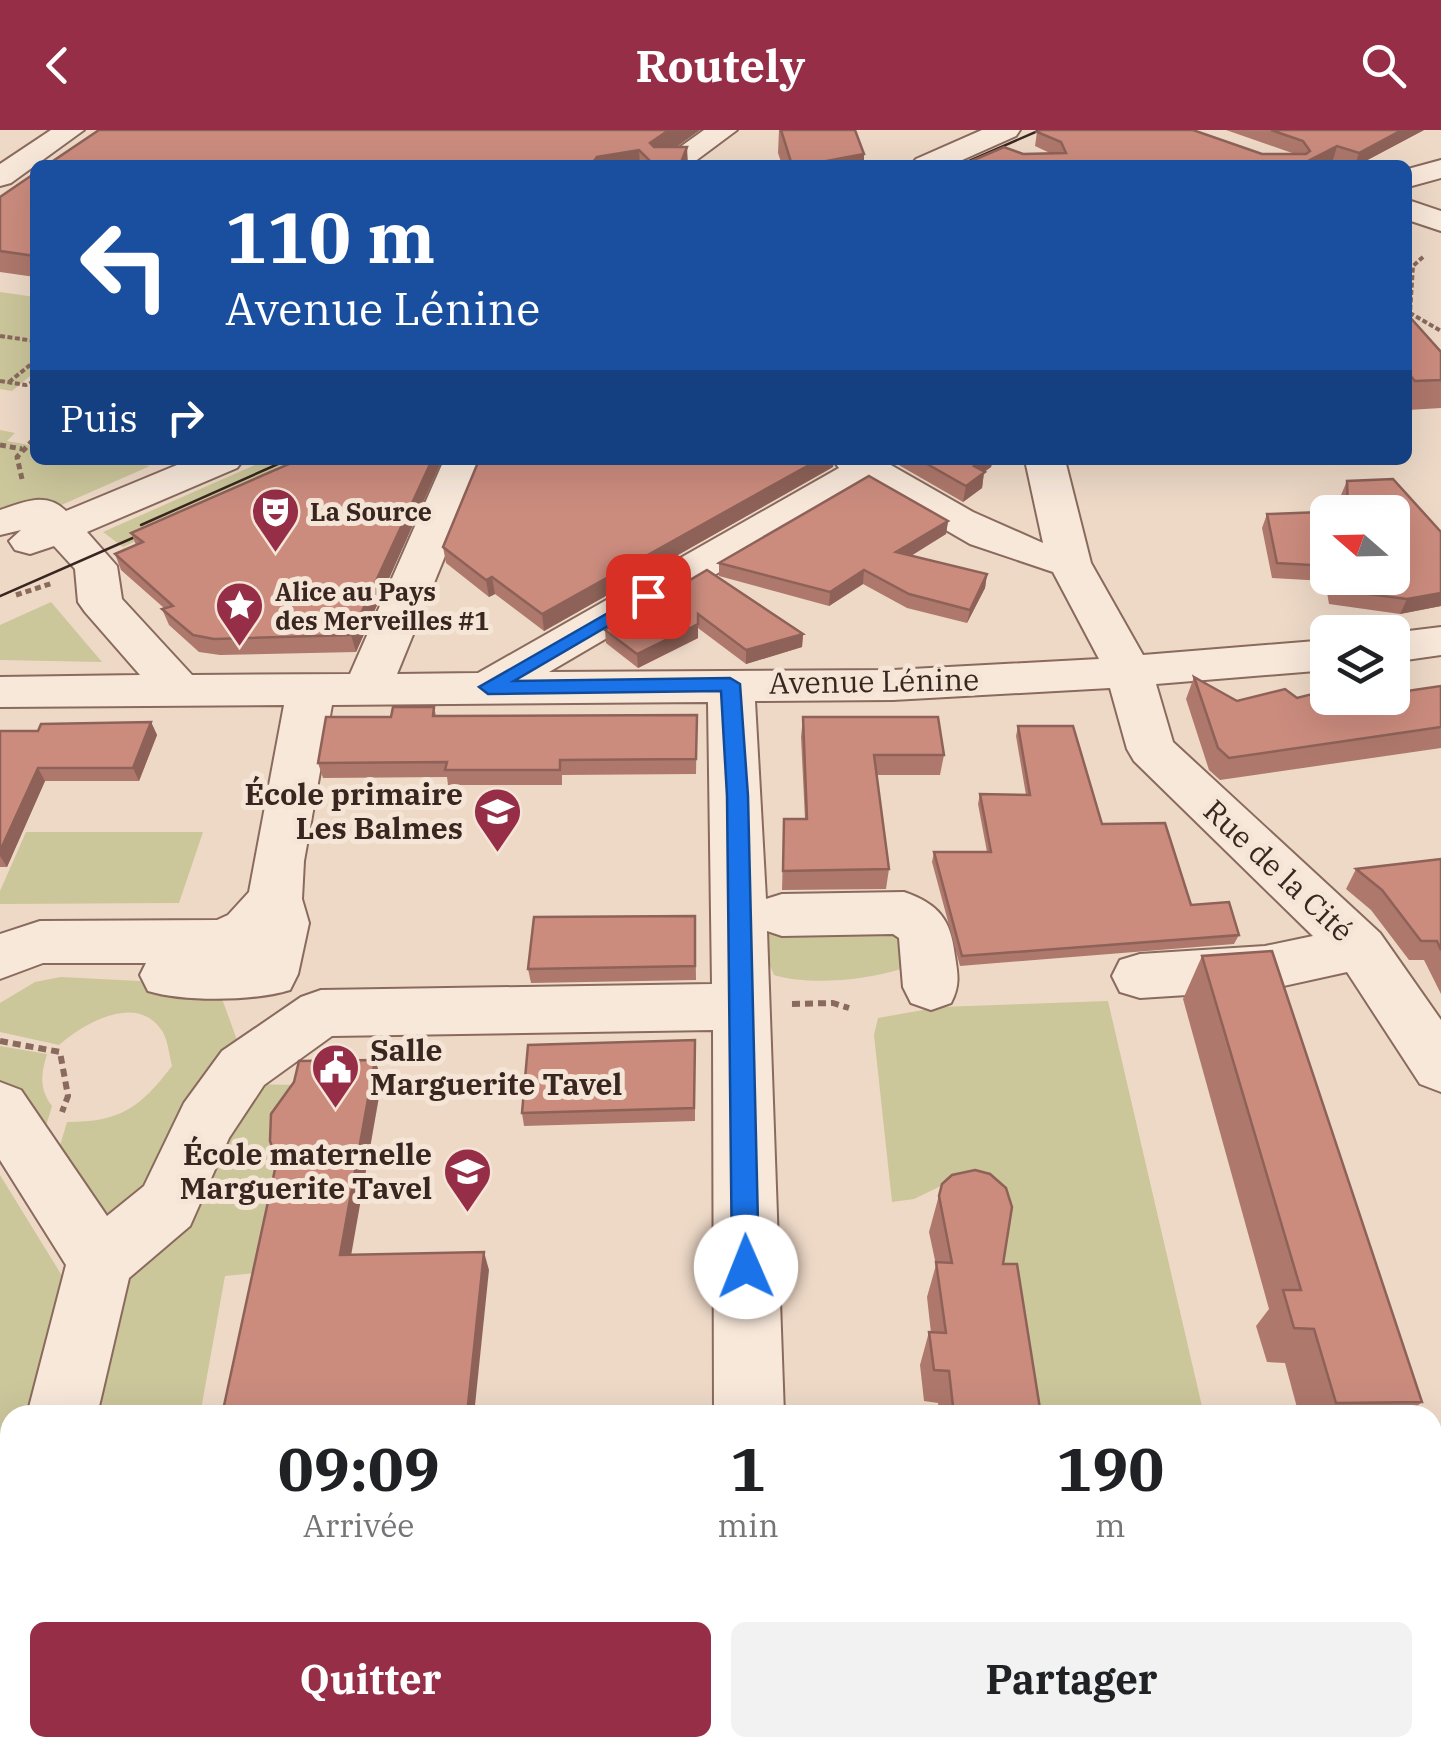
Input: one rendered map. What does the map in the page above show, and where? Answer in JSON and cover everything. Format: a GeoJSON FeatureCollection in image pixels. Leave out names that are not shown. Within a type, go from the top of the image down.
{"type":"FeatureCollection","features":[{"type":"Feature","properties":{"kind":"street"},"geometry":{"type":"LineString","coordinates":[[11,172],[70,130]]}},
{"type":"Feature","properties":{"kind":"street"},"geometry":{"type":"LineString","coordinates":[[678,160],[723,130]]}},
{"type":"Feature","properties":{"kind":"street"},"geometry":{"type":"LineString","coordinates":[[942,160],[1001,141]]}},
{"type":"Feature","properties":{"kind":"street"},"geometry":{"type":"LineString","coordinates":[[1412,177],[1441,169]]}},
{"type":"Feature","properties":{"kind":"street"},"geometry":{"type":"LineString","coordinates":[[1412,211],[1441,222]]}},
{"type":"Feature","properties":{"kind":"street"},"geometry":{"type":"LineString","coordinates":[[0,554],[210,465]]}},
{"type":"Feature","properties":{"kind":"street"},"geometry":{"type":"LineString","coordinates":[[367,690],[462,465]]}},
{"type":"Feature","properties":{"kind":"street"},"geometry":{"type":"LineString","coordinates":[[488,687],[859,465]]}},
{"type":"Feature","properties":{"kind":"street"},"geometry":{"type":"LineString","coordinates":[[863,465],[1002,545],[1031,556],[1070,563]]}},
{"type":"Feature","properties":{"kind":"street","name":"Rue de la Cité"},"geometry":{"type":"LineString","coordinates":[[1046,465],[1070,563],[1129,672],[1151,748],[1360,948],[1441,1066]]}},
{"type":"Feature","properties":{"kind":"street"},"geometry":{"type":"LineString","coordinates":[[0,523],[42,510],[96,566],[100,602],[180,690]]}},
{"type":"Feature","properties":{"kind":"street"},"geometry":{"type":"LineString","coordinates":[[1410,645],[1441,641]]}},
{"type":"Feature","properties":{"kind":"street","name":"Avenue Lénine"},"geometry":{"type":"LineString","coordinates":[[0,692],[893,685],[1310,657]]}},
{"type":"Feature","properties":{"kind":"street"},"geometry":{"type":"LineString","coordinates":[[730,684],[737,796],[749,1405]]}},
{"type":"Feature","properties":{"kind":"street"},"geometry":{"type":"LineString","coordinates":[[270,974],[282,923],[275,899],[278,861],[311,690]]}},
{"type":"Feature","properties":{"kind":"street"},"geometry":{"type":"LineString","coordinates":[[0,958],[40,942],[223,941],[247,930],[275,899]]}},
{"type":"Feature","properties":{"kind":"street"},"geometry":{"type":"LineString","coordinates":[[782,914],[904,913],[925,930],[931,987]]}},
{"type":"Feature","properties":{"kind":"street"},"geometry":{"type":"LineString","coordinates":[[1140,976],[1265,968],[1360,948]]}},
{"type":"Feature","properties":{"kind":"street"},"geometry":{"type":"LineString","coordinates":[[0,994],[38,974],[270,974],[321,1013]]}},
{"type":"Feature","properties":{"kind":"street"},"geometry":{"type":"LineString","coordinates":[[64,1405],[100,1261],[168,1206],[206,1122],[243,1068],[321,1013],[741,1007]]}},
{"type":"Feature","properties":{"kind":"street"},"geometry":{"type":"LineString","coordinates":[[0,1108],[100,1261]]}},
{"type":"Feature","properties":{"kind":"path"},"geometry":{"type":"LineString","coordinates":[[1412,282],[1414,266],[1423,256]]}},
{"type":"Feature","properties":{"kind":"path"},"geometry":{"type":"LineString","coordinates":[[1412,315],[1441,330]]}},
{"type":"Feature","properties":{"kind":"path"},"geometry":{"type":"LineString","coordinates":[[0,336],[30,340]]}},
{"type":"Feature","properties":{"kind":"path"},"geometry":{"type":"LineString","coordinates":[[8,383],[30,362]]}},
{"type":"Feature","properties":{"kind":"path"},"geometry":{"type":"LineString","coordinates":[[0,382],[30,383]]}},
{"type":"Feature","properties":{"kind":"path"},"geometry":{"type":"LineString","coordinates":[[0,445],[24,450]]}},
{"type":"Feature","properties":{"kind":"shaded area"},"geometry":{"type":"Polygon","coordinates":[[[0,292],[30,296],[30,376],[12,391],[0,389],[0,292]]]}},
{"type":"Feature","properties":{"kind":"shaded area"},"geometry":{"type":"Polygon","coordinates":[[[0,430],[15,433],[7,441],[30,445],[30,465],[150,466],[0,532],[0,430]]]}},
{"type":"Feature","properties":{"kind":"shaded area"},"geometry":{"type":"Polygon","coordinates":[[[255,465],[305,465],[123,547],[103,532],[255,465]]]}},
{"type":"Feature","properties":{"kind":"shaded area"},"geometry":{"type":"Polygon","coordinates":[[[51,602],[102,662],[0,660],[0,625],[51,602]]]}},
{"type":"Feature","properties":{"kind":"shaded area"},"geometry":{"type":"Polygon","coordinates":[[[26,832],[203,832],[179,903],[0,904],[0,891],[26,832]]]}},
{"type":"Feature","properties":{"kind":"shaded area"},"geometry":{"type":"Polygon","coordinates":[[[893,930],[901,946],[901,969],[871,976],[821,981],[774,975],[764,952],[766,933],[893,930]]]}},
{"type":"Feature","properties":{"kind":"shaded area"},"geometry":{"type":"Polygon","coordinates":[[[61,977],[217,985],[241,1051],[109,1236],[52,1173],[67,1122],[101,1119],[127,1110],[150,1092],[172,1066],[163,1032],[149,1018],[137,1013],[95,1021],[59,1045],[0,1032],[0,1003],[35,982],[61,977]]]}},
{"type":"Feature","properties":{"kind":"shaded area"},"geometry":{"type":"Polygon","coordinates":[[[1108,1001],[1202,1405],[1018,1405],[945,1184],[914,1199],[892,1202],[874,1035],[878,1018],[940,1007],[1108,1001]]]}},
{"type":"Feature","properties":{"kind":"shaded area"},"geometry":{"type":"Polygon","coordinates":[[[0,1046],[47,1054],[42,1081],[52,1106],[40,1146],[0,1086],[0,1046]]]}},
{"type":"Feature","properties":{"kind":"shaded area"},"geometry":{"type":"Polygon","coordinates":[[[242,1084],[306,1085],[278,1152],[267,1272],[225,1276],[202,1405],[81,1405],[109,1284],[242,1084]]]}},
{"type":"Feature","properties":{"kind":"shaded area"},"geometry":{"type":"Polygon","coordinates":[[[0,1175],[64,1279],[34,1405],[0,1405],[0,1175]]]}},
{"type":"Feature","properties":{"kind":"building"},"geometry":{"type":"Polygon","coordinates":[[[99,130],[669,130],[650,143],[654,147],[687,147],[682,160],[649,160],[639,150],[595,160],[54,160],[99,130]]]}},
{"type":"Feature","properties":{"kind":"building"},"geometry":{"type":"Polygon","coordinates":[[[781,130],[855,130],[864,154],[832,160],[790,160],[781,130]]]}},
{"type":"Feature","properties":{"kind":"building"},"geometry":{"type":"Polygon","coordinates":[[[1193,130],[1262,154],[1306,154],[1310,151],[1303,141],[1271,130],[1402,130],[1359,153],[1337,146],[1310,160],[974,160],[1004,147],[1023,154],[1066,153],[1061,142],[1037,132],[1193,130]]]}},
{"type":"Feature","properties":{"kind":"building"},"geometry":{"type":"Polygon","coordinates":[[[30,176],[30,255],[0,251],[0,197],[30,176]]]}},
{"type":"Feature","properties":{"kind":"building"},"geometry":{"type":"Polygon","coordinates":[[[1412,319],[1441,352],[1441,380],[1415,381],[1412,319]]]}},
{"type":"Feature","properties":{"kind":"building","name":"La Source"},"geometry":{"type":"Polygon","coordinates":[[[287,465],[430,465],[351,635],[214,639],[193,635],[162,609],[173,606],[115,554],[143,542],[131,533],[287,465]]]}},
{"type":"Feature","properties":{"kind":"building"},"geometry":{"type":"Polygon","coordinates":[[[477,465],[809,465],[542,614],[492,577],[486,580],[443,547],[477,465]]]}},
{"type":"Feature","properties":{"kind":"building"},"geometry":{"type":"Polygon","coordinates":[[[929,465],[975,465],[985,472],[966,486],[929,465]]]}},
{"type":"Feature","properties":{"kind":"building"},"geometry":{"type":"Polygon","coordinates":[[[869,476],[948,521],[896,552],[987,574],[970,610],[909,594],[864,570],[830,592],[719,563],[869,476]]]}},
{"type":"Feature","properties":{"kind":"building"},"geometry":{"type":"Polygon","coordinates":[[[1393,479],[1407,495],[1347,495],[1347,481],[1393,479]]]}},
{"type":"Feature","properties":{"kind":"building"},"geometry":{"type":"Polygon","coordinates":[[[1410,498],[1441,532],[1441,593],[1407,599],[1375,595],[1410,595],[1410,498]]]}},
{"type":"Feature","properties":{"kind":"building"},"geometry":{"type":"Polygon","coordinates":[[[1310,512],[1310,565],[1277,563],[1267,514],[1310,512]]]}},
{"type":"Feature","properties":{"kind":"building"},"geometry":{"type":"Polygon","coordinates":[[[707,570],[803,634],[746,650],[698,614],[698,624],[637,654],[605,630],[707,570]]]}},
{"type":"Feature","properties":{"kind":"building"},"geometry":{"type":"Polygon","coordinates":[[[1194,677],[1237,701],[1285,689],[1297,698],[1310,695],[1310,715],[1410,715],[1410,691],[1441,686],[1441,727],[1229,758],[1218,748],[1194,677]]]}},
{"type":"Feature","properties":{"kind":"building"},"geometry":{"type":"Polygon","coordinates":[[[393,707],[434,707],[433,716],[697,715],[696,759],[560,760],[560,770],[445,770],[447,762],[318,763],[326,717],[391,717],[393,707]]]}},
{"type":"Feature","properties":{"kind":"building"},"geometry":{"type":"Polygon","coordinates":[[[803,717],[938,717],[944,755],[874,755],[889,869],[783,871],[784,819],[807,819],[803,717]]]}},
{"type":"Feature","properties":{"kind":"building"},"geometry":{"type":"Polygon","coordinates":[[[151,722],[133,768],[38,768],[0,851],[0,731],[38,731],[41,724],[151,722]]]}},
{"type":"Feature","properties":{"kind":"building"},"geometry":{"type":"Polygon","coordinates":[[[1018,726],[1073,726],[1102,824],[1165,823],[1191,905],[1229,902],[1239,935],[962,956],[934,852],[991,852],[980,794],[1030,795],[1018,726]]]}},
{"type":"Feature","properties":{"kind":"building"},"geometry":{"type":"Polygon","coordinates":[[[1441,859],[1441,950],[1437,941],[1421,941],[1382,890],[1356,869],[1441,859]]]}},
{"type":"Feature","properties":{"kind":"building"},"geometry":{"type":"Polygon","coordinates":[[[695,916],[695,966],[528,969],[534,917],[695,916]]]}},
{"type":"Feature","properties":{"kind":"building"},"geometry":{"type":"Polygon","coordinates":[[[1272,951],[1422,1402],[1336,1403],[1314,1329],[1294,1328],[1283,1290],[1301,1290],[1202,956],[1272,951]]]}},
{"type":"Feature","properties":{"kind":"building"},"geometry":{"type":"Polygon","coordinates":[[[695,1040],[694,1108],[522,1113],[528,1045],[695,1040]]]}},
{"type":"Feature","properties":{"kind":"building"},"geometry":{"type":"Polygon","coordinates":[[[375,1060],[340,1255],[484,1252],[468,1405],[224,1405],[277,1160],[270,1141],[271,1114],[294,1082],[299,1061],[375,1060]]]}},
{"type":"Feature","properties":{"kind":"building"},"geometry":{"type":"Polygon","coordinates":[[[975,1170],[990,1174],[1006,1188],[1012,1207],[1003,1264],[1017,1264],[1039,1405],[953,1405],[949,1371],[934,1370],[929,1332],[946,1333],[936,1262],[952,1263],[939,1196],[942,1184],[952,1175],[975,1170]]]}},
{"type":"Feature","properties":{"kind":"tram line"},"geometry":{"type":"LineString","coordinates":[[971,160],[1040,130]]}},
{"type":"Feature","properties":{"kind":"tram line"},"geometry":{"type":"LineString","coordinates":[[141,525],[276,465]]}},
{"type":"Feature","properties":{"kind":"tram line"},"geometry":{"type":"LineString","coordinates":[[0,596],[160,526]]}},
{"type":"Feature","properties":{"kind":"place","name":"La Source"},"geometry":{"type":"Point","coordinates":[275,554]}},
{"type":"Feature","properties":{"kind":"place","name":"Alice au Pays des Merveilles #1"},"geometry":{"type":"Point","coordinates":[240,648]}},
{"type":"Feature","properties":{"kind":"place","name":"École primaire Les Balmes"},"geometry":{"type":"Point","coordinates":[498,854]}},
{"type":"Feature","properties":{"kind":"place","name":"Salle Marguerite Tavel"},"geometry":{"type":"Point","coordinates":[335,1110]}},
{"type":"Feature","properties":{"kind":"place","name":"École maternelle Marguerite Tavel"},"geometry":{"type":"Point","coordinates":[467,1214]}},
{"type":"Feature","properties":{"kind":"route"},"geometry":{"type":"LineString","coordinates":[[648,596],[488,687],[730,684],[737,796],[746,1267]]}}]}
